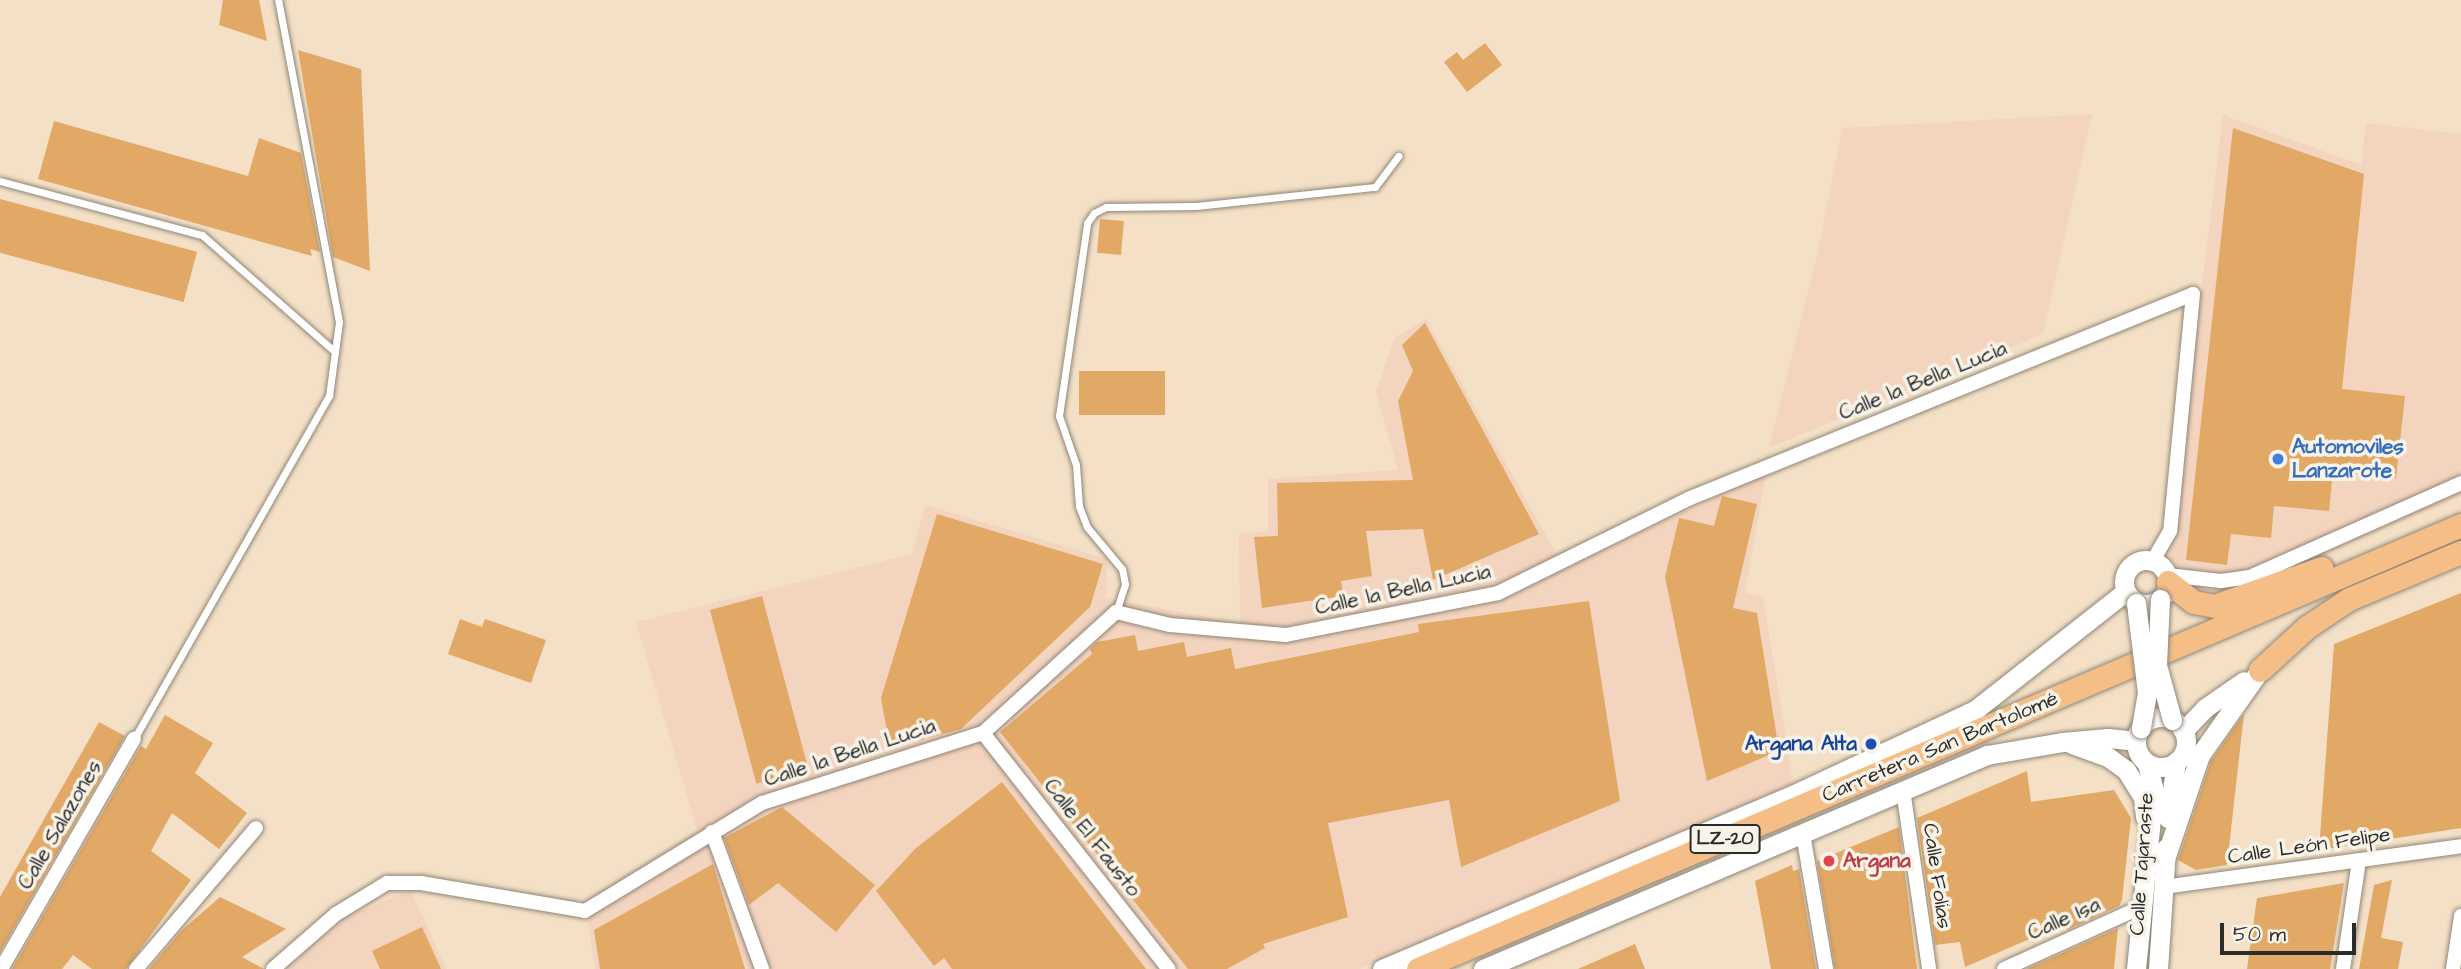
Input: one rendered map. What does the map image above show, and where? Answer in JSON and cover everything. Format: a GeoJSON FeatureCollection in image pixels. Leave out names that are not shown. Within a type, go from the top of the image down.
{"type":"FeatureCollection","features":[{"type":"Feature","properties":{"kind":"main road"},"geometry":{"type":"LineString","coordinates":[[2162,579],[2193,602],[2214,606],[2237,601],[2461,510]]}},
{"type":"Feature","properties":{"kind":"main road","name":"Carretera San Bartolomé"},"geometry":{"type":"LineString","coordinates":[[1418,969],[2461,525]]}},
{"type":"Feature","properties":{"kind":"main road","name":"Carretera San Bartolomé"},"geometry":{"type":"LineString","coordinates":[[1443,969],[2461,536]]}},
{"type":"Feature","properties":{"kind":"main road"},"geometry":{"type":"LineString","coordinates":[[2260,670],[2307,627],[2350,599],[2461,551]]}},
{"type":"Feature","properties":{"kind":"street","name":"Calle la Bella Lucia"},"geometry":{"type":"LineString","coordinates":[[272,969],[336,914],[387,883],[421,883],[585,911],[762,803],[983,733],[1116,611],[1170,625],[1286,635],[1497,593],[1688,499],[2193,294],[2170,531],[2162,579]]}},
{"type":"Feature","properties":{"kind":"street"},"geometry":{"type":"LineString","coordinates":[[2162,579],[2157,665],[2185,748],[2176,762],[2162,767],[2147,763],[2139,735],[2147,693],[2131,597],[2124,577],[2132,564],[2162,579],[2221,581],[2250,577],[2461,483]]}},
{"type":"Feature","properties":{"kind":"street"},"geometry":{"type":"LineString","coordinates":[[2131,597],[2162,579]]}},
{"type":"Feature","properties":{"kind":"street","name":"Carretera San Bartolomé"},"geometry":{"type":"LineString","coordinates":[[1382,969],[1780,801],[1975,710],[2131,597]]}},
{"type":"Feature","properties":{"kind":"street"},"geometry":{"type":"LineString","coordinates":[[2178,726],[2260,670]]}},
{"type":"Feature","properties":{"kind":"street"},"geometry":{"type":"LineString","coordinates":[[2165,859],[2200,755],[2260,670]]}},
{"type":"Feature","properties":{"kind":"street"},"geometry":{"type":"LineString","coordinates":[[2139,735],[2155,718],[2178,726]]}},
{"type":"Feature","properties":{"kind":"street","name":"Calle El Fausto"},"geometry":{"type":"LineString","coordinates":[[983,733],[1169,969]]}},
{"type":"Feature","properties":{"kind":"street","name":"Carretera San Bartolomé"},"geometry":{"type":"LineString","coordinates":[[1483,969],[1987,755],[2063,742],[2139,735]]}},
{"type":"Feature","properties":{"kind":"street","name":"Calle Salazones"},"geometry":{"type":"LineString","coordinates":[[1,969],[134,738]]}},
{"type":"Feature","properties":{"kind":"street"},"geometry":{"type":"LineString","coordinates":[[2063,742],[2108,757],[2126,770],[2143,797],[2147,843]]}},
{"type":"Feature","properties":{"kind":"street","name":"Calle Tajaraste"},"geometry":{"type":"LineString","coordinates":[[2158,969],[2165,859],[2176,762]]}},
{"type":"Feature","properties":{"kind":"street","name":"Calle Tajaraste"},"geometry":{"type":"LineString","coordinates":[[2136,969],[2154,790],[2147,763]]}},
{"type":"Feature","properties":{"kind":"street","name":"Calle Folias"},"geometry":{"type":"LineString","coordinates":[[1903,790],[1929,969]]}},
{"type":"Feature","properties":{"kind":"street"},"geometry":{"type":"LineString","coordinates":[[136,969],[256,828]]}},
{"type":"Feature","properties":{"kind":"street"},"geometry":{"type":"LineString","coordinates":[[712,832],[762,969]]}},
{"type":"Feature","properties":{"kind":"street"},"geometry":{"type":"LineString","coordinates":[[1803,834],[1826,969]]}},
{"type":"Feature","properties":{"kind":"street","name":"Calle León Felipe"},"geometry":{"type":"LineString","coordinates":[[2163,887],[2461,846]]}},
{"type":"Feature","properties":{"kind":"street"},"geometry":{"type":"LineString","coordinates":[[2343,969],[2359,861]]}},
{"type":"Feature","properties":{"kind":"street","name":"Calle Isa"},"geometry":{"type":"LineString","coordinates":[[2004,969],[2141,907]]}},
{"type":"Feature","properties":{"kind":"street"},"geometry":{"type":"LineString","coordinates":[[2453,969],[2461,915]]}},
{"type":"Feature","properties":{"kind":"lane"},"geometry":{"type":"LineString","coordinates":[[134,738],[329,396],[340,322],[278,0]]}},
{"type":"Feature","properties":{"kind":"lane"},"geometry":{"type":"LineString","coordinates":[[1116,611],[1125,584],[1122,569],[1087,527],[1079,506],[1076,465],[1059,416],[1087,223],[1094,213],[1106,207],[1196,206],[1375,187],[1398,156]]}},
{"type":"Feature","properties":{"kind":"lane"},"geometry":{"type":"LineString","coordinates":[[0,181],[202,235],[335,352]]}},
{"type":"Feature","properties":{"kind":"shaded area"},"geometry":{"type":"Polygon","coordinates":[[[2092,114],[2043,334],[1769,448],[1817,256],[1842,128],[2092,114]]]}},
{"type":"Feature","properties":{"kind":"shaded area"},"geometry":{"type":"Polygon","coordinates":[[[2223,115],[2361,165],[2366,123],[2461,134],[2461,496],[2234,594],[2197,591],[2169,557],[2223,115]]]}},
{"type":"Feature","properties":{"kind":"shaded area"},"geometry":{"type":"Polygon","coordinates":[[[1426,319],[1564,568],[1766,474],[1745,592],[1763,597],[1794,788],[1359,969],[595,969],[585,900],[697,830],[636,622],[912,554],[925,505],[1107,559],[1106,598],[1240,623],[1239,534],[1268,531],[1268,479],[1398,470],[1376,393],[1394,339],[1426,319]]]}},
{"type":"Feature","properties":{"kind":"shaded area"},"geometry":{"type":"Polygon","coordinates":[[[411,890],[446,969],[286,969],[347,916],[411,890]]]}},
{"type":"Feature","properties":{"kind":"building"},"geometry":{"type":"Polygon","coordinates":[[[223,0],[259,0],[267,41],[219,25],[223,0]]]}},
{"type":"Feature","properties":{"kind":"building"},"geometry":{"type":"Polygon","coordinates":[[[1485,43],[1502,65],[1467,92],[1444,62],[1457,52],[1463,60],[1485,43]]]}},
{"type":"Feature","properties":{"kind":"building"},"geometry":{"type":"Polygon","coordinates":[[[298,50],[361,69],[370,271],[333,257],[298,50]]]}},
{"type":"Feature","properties":{"kind":"building"},"geometry":{"type":"Polygon","coordinates":[[[54,121],[248,176],[259,138],[301,153],[320,252],[310,249],[312,256],[38,179],[54,121]]]}},
{"type":"Feature","properties":{"kind":"building"},"geometry":{"type":"Polygon","coordinates":[[[2233,128],[2364,174],[2342,389],[2405,396],[2396,478],[2333,471],[2329,511],[2274,506],[2271,538],[2231,534],[2227,565],[2186,560],[2233,128]]]}},
{"type":"Feature","properties":{"kind":"building"},"geometry":{"type":"Polygon","coordinates":[[[0,199],[197,252],[184,302],[0,253],[0,199]]]}},
{"type":"Feature","properties":{"kind":"building"},"geometry":{"type":"Polygon","coordinates":[[[1100,219],[1124,221],[1121,255],[1097,253],[1100,219]]]}},
{"type":"Feature","properties":{"kind":"building"},"geometry":{"type":"Polygon","coordinates":[[[1425,323],[1539,534],[1433,580],[1423,529],[1366,531],[1372,576],[1341,581],[1343,596],[1262,608],[1254,537],[1278,536],[1277,483],[1413,480],[1398,401],[1413,371],[1402,345],[1425,323]]]}},
{"type":"Feature","properties":{"kind":"building"},"geometry":{"type":"Polygon","coordinates":[[[1079,371],[1165,371],[1165,415],[1079,415],[1079,371]]]}},
{"type":"Feature","properties":{"kind":"building"},"geometry":{"type":"Polygon","coordinates":[[[1722,496],[1757,504],[1733,608],[1757,613],[1779,751],[1707,781],[1665,577],[1679,518],[1714,526],[1722,496]]]}},
{"type":"Feature","properties":{"kind":"building"},"geometry":{"type":"Polygon","coordinates":[[[937,514],[1103,564],[1090,607],[961,729],[890,748],[881,698],[937,514]]]}},
{"type":"Feature","properties":{"kind":"building"},"geometry":{"type":"Polygon","coordinates":[[[2461,593],[2461,828],[2319,850],[2334,644],[2461,593]]]}},
{"type":"Feature","properties":{"kind":"building"},"geometry":{"type":"Polygon","coordinates":[[[762,596],[809,770],[756,784],[710,610],[762,596]]]}},
{"type":"Feature","properties":{"kind":"building"},"geometry":{"type":"Polygon","coordinates":[[[1589,601],[1620,801],[1461,867],[1449,800],[1328,823],[1348,917],[1263,944],[1265,948],[1227,969],[1188,969],[1000,732],[1092,654],[1090,649],[1097,642],[1135,635],[1138,651],[1184,642],[1187,657],[1231,648],[1235,669],[1419,632],[1418,624],[1589,601]]]}},
{"type":"Feature","properties":{"kind":"building"},"geometry":{"type":"Polygon","coordinates":[[[460,619],[482,627],[485,619],[546,640],[531,683],[448,654],[460,619]]]}},
{"type":"Feature","properties":{"kind":"building"},"geometry":{"type":"Polygon","coordinates":[[[2244,714],[2227,865],[2196,870],[2178,860],[2211,761],[2244,714]]]}},
{"type":"Feature","properties":{"kind":"building"},"geometry":{"type":"Polygon","coordinates":[[[165,715],[213,743],[195,773],[247,813],[219,849],[172,813],[151,851],[191,880],[126,969],[92,969],[73,955],[62,969],[12,969],[141,746],[146,749],[165,715]]]}},
{"type":"Feature","properties":{"kind":"building"},"geometry":{"type":"Polygon","coordinates":[[[99,722],[125,736],[0,952],[0,897],[99,722]]]}},
{"type":"Feature","properties":{"kind":"building"},"geometry":{"type":"Polygon","coordinates":[[[2027,771],[2031,802],[2114,790],[2131,818],[2122,900],[2119,906],[2067,930],[2064,924],[1965,967],[1960,942],[1935,945],[1917,818],[2027,771]]]}},
{"type":"Feature","properties":{"kind":"building"},"geometry":{"type":"Polygon","coordinates":[[[1002,782],[1146,969],[952,969],[944,958],[934,966],[876,891],[916,848],[1002,782]]]}},
{"type":"Feature","properties":{"kind":"building"},"geometry":{"type":"Polygon","coordinates":[[[782,807],[875,885],[836,932],[778,883],[749,905],[724,838],[782,807]]]}},
{"type":"Feature","properties":{"kind":"building"},"geometry":{"type":"Polygon","coordinates":[[[1899,827],[1917,969],[1835,969],[1817,861],[1899,827]]]}},
{"type":"Feature","properties":{"kind":"building"},"geometry":{"type":"Polygon","coordinates":[[[713,864],[745,969],[600,969],[594,930],[713,864]]]}},
{"type":"Feature","properties":{"kind":"building"},"geometry":{"type":"Polygon","coordinates":[[[1792,865],[1793,871],[1799,869],[1816,969],[1771,969],[1755,881],[1792,865]]]}},
{"type":"Feature","properties":{"kind":"building"},"geometry":{"type":"Polygon","coordinates":[[[2392,880],[2381,938],[2403,942],[2398,969],[2359,969],[2374,885],[2392,880]]]}},
{"type":"Feature","properties":{"kind":"building"},"geometry":{"type":"Polygon","coordinates":[[[2344,883],[2330,969],[2247,969],[2257,898],[2344,883]]]}},
{"type":"Feature","properties":{"kind":"building"},"geometry":{"type":"Polygon","coordinates":[[[220,897],[286,929],[242,957],[264,969],[149,969],[182,930],[220,897]]]}},
{"type":"Feature","properties":{"kind":"building"},"geometry":{"type":"Polygon","coordinates":[[[422,927],[441,969],[380,969],[372,951],[422,927]]]}},
{"type":"Feature","properties":{"kind":"building"},"geometry":{"type":"Polygon","coordinates":[[[2118,928],[2114,969],[2027,969],[2118,928]]]}},
{"type":"Feature","properties":{"kind":"building"},"geometry":{"type":"Polygon","coordinates":[[[1635,944],[1645,969],[1578,969],[1635,944]]]}},
{"type":"Feature","properties":{"kind":"place","name":"Automoviles Lanzarote"},"geometry":{"type":"Point","coordinates":[2278,459]}},
{"type":"Feature","properties":{"kind":"place","name":"Argana Alta"},"geometry":{"type":"Point","coordinates":[1871,744]}},
{"type":"Feature","properties":{"kind":"place","name":"Argana"},"geometry":{"type":"Point","coordinates":[1829,861]}}]}
